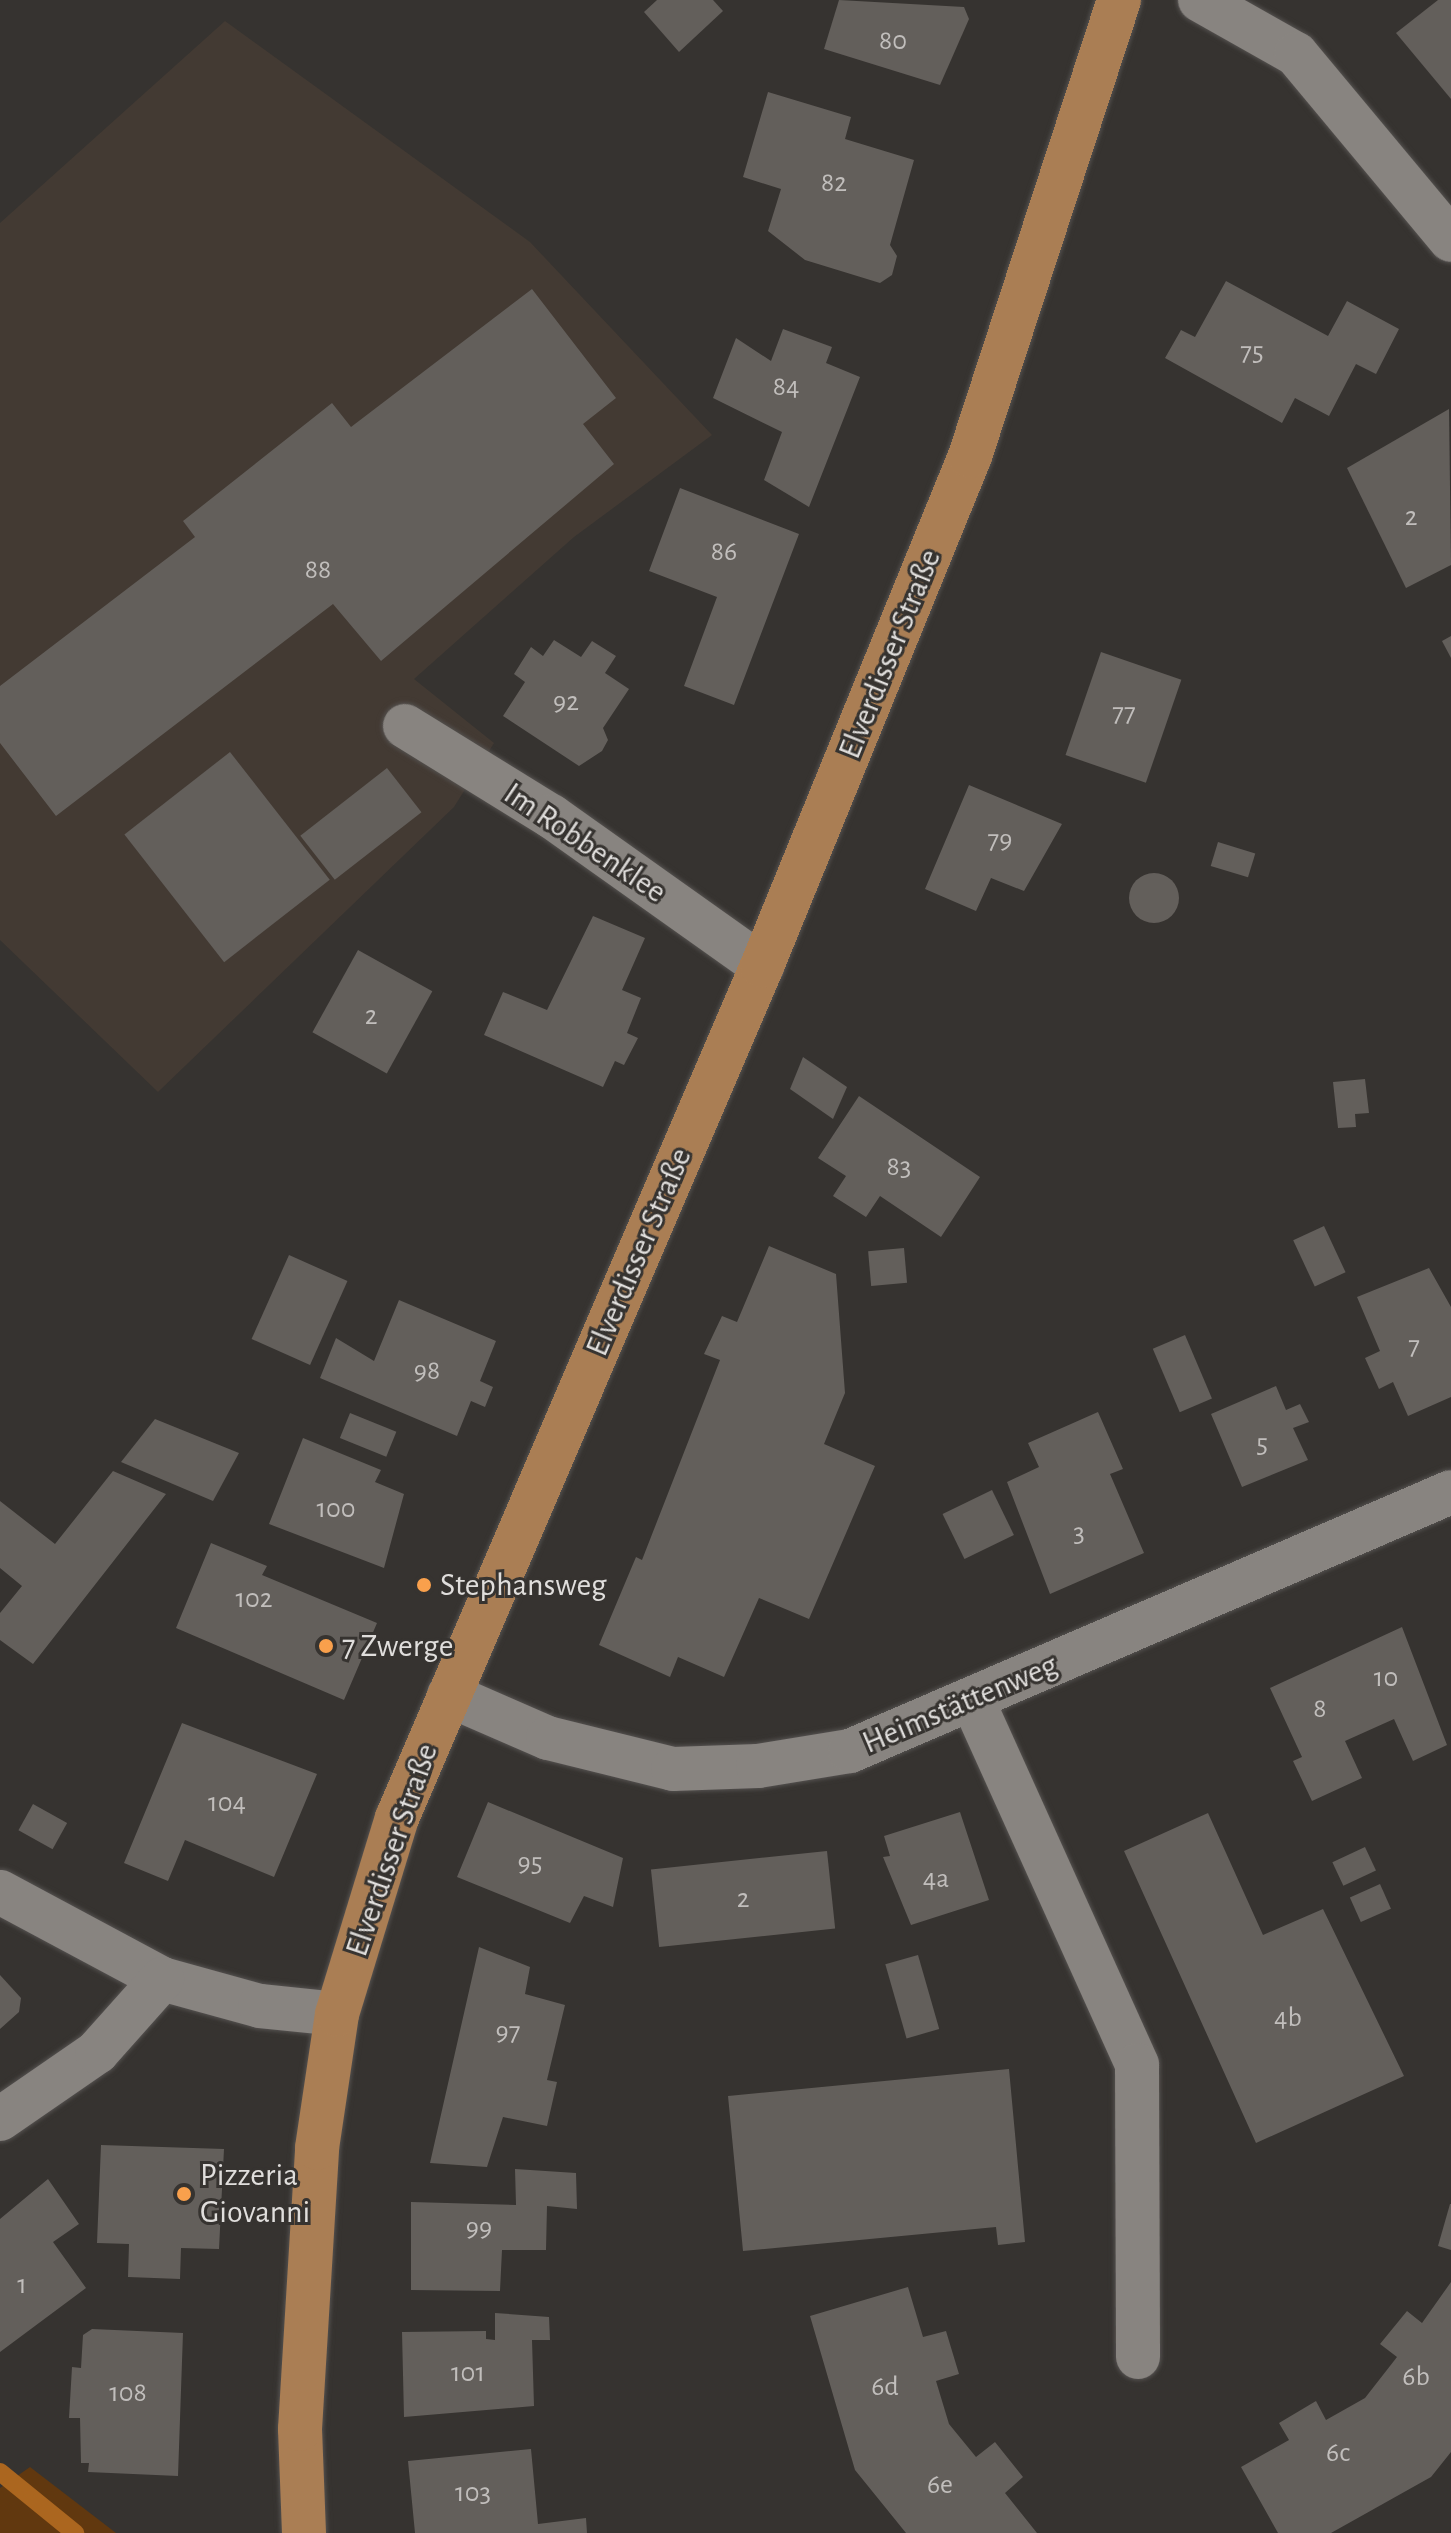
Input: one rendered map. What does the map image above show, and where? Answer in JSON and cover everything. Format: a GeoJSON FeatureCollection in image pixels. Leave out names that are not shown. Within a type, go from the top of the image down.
{"type":"FeatureCollection","features":[{"type":"Feature","properties":{"kind":"main road","name":"Elverdisser Straße"},"geometry":{"type":"LineString","coordinates":[[304,2533],[306,2288],[337,2014],[397,1818],[762,966],[970,456],[1119,0]]}},
{"type":"Feature","properties":{"kind":"street"},"geometry":{"type":"LineString","coordinates":[[1200,0],[1296,54],[1451,240]]}},
{"type":"Feature","properties":{"kind":"street","name":"Im Robbenklee"},"geometry":{"type":"LineString","coordinates":[[405,726],[551,816],[762,966]]}},
{"type":"Feature","properties":{"kind":"street","name":"Heimstättenweg"},"geometry":{"type":"LineString","coordinates":[[449,1695],[548,1738],[673,1769],[758,1766],[850,1751],[1451,1492]]}},
{"type":"Feature","properties":{"kind":"street"},"geometry":{"type":"LineString","coordinates":[[972,1699],[1137,2065],[1138,2357]]}},
{"type":"Feature","properties":{"kind":"street"},"geometry":{"type":"LineString","coordinates":[[0,1892],[162,1979],[260,2006],[337,2014]]}},
{"type":"Feature","properties":{"kind":"street"},"geometry":{"type":"LineString","coordinates":[[0,2119],[97,2052],[162,1979]]}},
{"type":"Feature","properties":{"kind":"shaded area"},"geometry":{"type":"Polygon","coordinates":[[[225,21],[530,242],[712,435],[574,537],[414,679],[494,743],[454,807],[158,1092],[0,940],[0,223],[225,21]]]}},
{"type":"Feature","properties":{"kind":"shaded area"},"geometry":{"type":"Polygon","coordinates":[[[30,2467],[116,2533],[0,2533],[0,2488],[30,2467]]]}},
{"type":"Feature","properties":{"kind":"building"},"geometry":{"type":"Polygon","coordinates":[[[657,0],[713,0],[723,11],[679,52],[644,12],[657,0]]]}},
{"type":"Feature","properties":{"kind":"building"},"geometry":{"type":"Polygon","coordinates":[[[839,0],[964,7],[969,19],[940,85],[824,49],[839,0]]]}},
{"type":"Feature","properties":{"kind":"building"},"geometry":{"type":"Polygon","coordinates":[[[1438,0],[1451,0],[1451,99],[1396,33],[1438,0]]]}},
{"type":"Feature","properties":{"kind":"building"},"geometry":{"type":"Polygon","coordinates":[[[768,92],[851,117],[845,139],[914,160],[890,245],[897,256],[892,275],[880,283],[805,260],[768,231],[781,189],[743,177],[768,92]]]}},
{"type":"Feature","properties":{"kind":"building"},"geometry":{"type":"Polygon","coordinates":[[[1226,281],[1328,336],[1347,301],[1399,329],[1376,374],[1356,364],[1329,416],[1295,398],[1282,423],[1165,358],[1181,330],[1195,337],[1226,281]]]}},
{"type":"Feature","properties":{"kind":"building"},"geometry":{"type":"Polygon","coordinates":[[[532,289],[616,398],[583,424],[614,464],[381,661],[333,604],[56,816],[0,743],[0,686],[195,537],[183,521],[332,403],[351,427],[532,289]]]}},
{"type":"Feature","properties":{"kind":"building"},"geometry":{"type":"Polygon","coordinates":[[[783,329],[832,347],[826,363],[860,377],[809,507],[764,480],[782,432],[713,398],[736,338],[771,361],[783,329]]]}},
{"type":"Feature","properties":{"kind":"building"},"geometry":{"type":"Polygon","coordinates":[[[1449,409],[1451,565],[1406,588],[1347,468],[1449,409]]]}},
{"type":"Feature","properties":{"kind":"building"},"geometry":{"type":"Polygon","coordinates":[[[680,488],[799,534],[734,705],[684,686],[717,597],[649,571],[680,488]]]}},
{"type":"Feature","properties":{"kind":"building"},"geometry":{"type":"Polygon","coordinates":[[[1451,636],[1451,658],[1442,641],[1451,636]]]}},
{"type":"Feature","properties":{"kind":"building"},"geometry":{"type":"Polygon","coordinates":[[[554,640],[581,657],[592,641],[616,656],[605,673],[629,689],[603,728],[608,740],[602,751],[579,766],[503,716],[525,682],[514,674],[531,647],[543,656],[554,640]]]}},
{"type":"Feature","properties":{"kind":"building"},"geometry":{"type":"Polygon","coordinates":[[[1101,652],[1181,680],[1146,783],[1066,755],[1101,652]]]}},
{"type":"Feature","properties":{"kind":"building"},"geometry":{"type":"Polygon","coordinates":[[[230,752],[330,880],[224,962],[124,834],[230,752]]]}},
{"type":"Feature","properties":{"kind":"building"},"geometry":{"type":"Polygon","coordinates":[[[387,768],[421,812],[335,880],[300,836],[387,768]]]}},
{"type":"Feature","properties":{"kind":"building"},"geometry":{"type":"Polygon","coordinates":[[[969,785],[1062,824],[1024,891],[991,878],[976,911],[925,889],[969,785]]]}},
{"type":"Feature","properties":{"kind":"building"},"geometry":{"type":"Polygon","coordinates":[[[1218,842],[1255,853],[1248,877],[1211,866],[1218,842]]]}},
{"type":"Feature","properties":{"kind":"building"},"geometry":{"type":"Polygon","coordinates":[[[1144,874],[1164,874],[1178,888],[1178,908],[1164,922],[1144,922],[1130,908],[1130,888],[1144,874]]]}},
{"type":"Feature","properties":{"kind":"building"},"geometry":{"type":"Polygon","coordinates":[[[593,916],[645,938],[622,990],[641,998],[627,1033],[638,1038],[624,1065],[615,1061],[603,1087],[484,1035],[503,992],[547,1010],[593,916]]]}},
{"type":"Feature","properties":{"kind":"building"},"geometry":{"type":"Polygon","coordinates":[[[358,950],[432,991],[387,1073],[312,1032],[358,950]]]}},
{"type":"Feature","properties":{"kind":"building"},"geometry":{"type":"Polygon","coordinates":[[[803,1057],[847,1087],[833,1119],[790,1089],[803,1057]]]}},
{"type":"Feature","properties":{"kind":"building"},"geometry":{"type":"Polygon","coordinates":[[[1365,1079],[1369,1113],[1355,1114],[1356,1127],[1338,1128],[1333,1082],[1365,1079]]]}},
{"type":"Feature","properties":{"kind":"building"},"geometry":{"type":"Polygon","coordinates":[[[859,1096],[980,1177],[941,1237],[880,1196],[866,1217],[833,1196],[846,1176],[818,1158],[859,1096]]]}},
{"type":"Feature","properties":{"kind":"building"},"geometry":{"type":"Polygon","coordinates":[[[1324,1226],[1346,1272],[1315,1287],[1293,1240],[1324,1226]]]}},
{"type":"Feature","properties":{"kind":"building"},"geometry":{"type":"Polygon","coordinates":[[[769,1246],[836,1274],[845,1393],[824,1444],[875,1466],[809,1619],[759,1598],[724,1677],[678,1657],[670,1677],[599,1645],[636,1557],[642,1560],[720,1360],[704,1354],[722,1316],[737,1322],[769,1246]]]}},
{"type":"Feature","properties":{"kind":"building"},"geometry":{"type":"Polygon","coordinates":[[[904,1248],[907,1283],[871,1286],[868,1251],[904,1248]]]}},
{"type":"Feature","properties":{"kind":"building"},"geometry":{"type":"Polygon","coordinates":[[[289,1255],[347,1281],[310,1365],[252,1339],[289,1255]]]}},
{"type":"Feature","properties":{"kind":"building"},"geometry":{"type":"Polygon","coordinates":[[[1429,1268],[1451,1307],[1451,1397],[1408,1416],[1393,1382],[1379,1389],[1365,1358],[1380,1351],[1357,1297],[1429,1268]]]}},
{"type":"Feature","properties":{"kind":"building"},"geometry":{"type":"Polygon","coordinates":[[[399,1300],[496,1341],[480,1381],[493,1387],[485,1407],[471,1401],[457,1436],[320,1378],[336,1338],[374,1361],[399,1300]]]}},
{"type":"Feature","properties":{"kind":"building"},"geometry":{"type":"Polygon","coordinates":[[[1185,1335],[1212,1399],[1180,1412],[1153,1349],[1185,1335]]]}},
{"type":"Feature","properties":{"kind":"building"},"geometry":{"type":"Polygon","coordinates":[[[1276,1386],[1286,1410],[1300,1404],[1309,1422],[1293,1428],[1308,1460],[1242,1487],[1211,1414],[1276,1386]]]}},
{"type":"Feature","properties":{"kind":"building"},"geometry":{"type":"Polygon","coordinates":[[[1098,1412],[1123,1469],[1110,1474],[1144,1553],[1050,1594],[1007,1482],[1039,1467],[1028,1443],[1098,1412]]]}},
{"type":"Feature","properties":{"kind":"building"},"geometry":{"type":"Polygon","coordinates":[[[350,1413],[396,1432],[386,1457],[340,1438],[350,1413]]]}},
{"type":"Feature","properties":{"kind":"building"},"geometry":{"type":"Polygon","coordinates":[[[155,1419],[239,1453],[213,1501],[121,1462],[155,1419]]]}},
{"type":"Feature","properties":{"kind":"building"},"geometry":{"type":"Polygon","coordinates":[[[303,1438],[381,1470],[375,1482],[404,1494],[384,1568],[269,1524],[303,1438]]]}},
{"type":"Feature","properties":{"kind":"building"},"geometry":{"type":"Polygon","coordinates":[[[113,1471],[166,1494],[33,1664],[0,1640],[0,1613],[22,1586],[0,1568],[0,1501],[55,1544],[113,1471]]]}},
{"type":"Feature","properties":{"kind":"building"},"geometry":{"type":"Polygon","coordinates":[[[992,1490],[1014,1535],[964,1559],[943,1514],[992,1490]]]}},
{"type":"Feature","properties":{"kind":"building"},"geometry":{"type":"Polygon","coordinates":[[[211,1543],[267,1566],[262,1575],[377,1623],[344,1700],[176,1628],[211,1543]]]}},
{"type":"Feature","properties":{"kind":"building"},"geometry":{"type":"Polygon","coordinates":[[[1402,1627],[1447,1745],[1413,1761],[1394,1719],[1345,1741],[1362,1778],[1312,1801],[1293,1761],[1302,1757],[1270,1688],[1402,1627]]]}},
{"type":"Feature","properties":{"kind":"building"},"geometry":{"type":"Polygon","coordinates":[[[182,1723],[317,1774],[274,1877],[185,1840],[168,1881],[124,1863],[182,1723]]]}},
{"type":"Feature","properties":{"kind":"building"},"geometry":{"type":"Polygon","coordinates":[[[488,1802],[623,1858],[613,1907],[584,1896],[570,1923],[457,1877],[488,1802]]]}},
{"type":"Feature","properties":{"kind":"building"},"geometry":{"type":"Polygon","coordinates":[[[33,1804],[67,1823],[53,1849],[18,1830],[33,1804]]]}},
{"type":"Feature","properties":{"kind":"building"},"geometry":{"type":"Polygon","coordinates":[[[960,1812],[989,1900],[911,1925],[883,1857],[890,1856],[884,1836],[960,1812]]]}},
{"type":"Feature","properties":{"kind":"building"},"geometry":{"type":"Polygon","coordinates":[[[1208,1813],[1263,1935],[1323,1909],[1404,2076],[1256,2143],[1124,1851],[1208,1813]]]}},
{"type":"Feature","properties":{"kind":"building"},"geometry":{"type":"Polygon","coordinates":[[[1365,1847],[1376,1871],[1343,1886],[1332,1862],[1365,1847]]]}},
{"type":"Feature","properties":{"kind":"building"},"geometry":{"type":"Polygon","coordinates":[[[827,1851],[835,1929],[659,1947],[651,1870],[827,1851]]]}},
{"type":"Feature","properties":{"kind":"building"},"geometry":{"type":"Polygon","coordinates":[[[1380,1884],[1391,1909],[1361,1922],[1350,1897],[1380,1884]]]}},
{"type":"Feature","properties":{"kind":"building"},"geometry":{"type":"Polygon","coordinates":[[[479,1947],[530,1967],[525,1994],[565,2005],[547,2080],[557,2082],[547,2126],[503,2117],[487,2167],[430,2163],[479,1947]]]}},
{"type":"Feature","properties":{"kind":"building"},"geometry":{"type":"Polygon","coordinates":[[[918,1955],[939,2029],[907,2038],[885,1964],[918,1955]]]}},
{"type":"Feature","properties":{"kind":"building"},"geometry":{"type":"Polygon","coordinates":[[[0,1975],[21,1998],[19,2012],[0,2029],[0,1975]]]}},
{"type":"Feature","properties":{"kind":"building"},"geometry":{"type":"Polygon","coordinates":[[[1009,2069],[1025,2242],[998,2245],[996,2227],[743,2251],[728,2096],[1009,2069]]]}},
{"type":"Feature","properties":{"kind":"building"},"geometry":{"type":"Polygon","coordinates":[[[101,2145],[224,2149],[219,2249],[181,2248],[180,2279],[128,2277],[129,2244],[97,2243],[101,2145]]]}},
{"type":"Feature","properties":{"kind":"building"},"geometry":{"type":"Polygon","coordinates":[[[515,2169],[576,2173],[577,2209],[547,2206],[546,2250],[502,2250],[500,2291],[411,2290],[411,2202],[516,2205],[515,2169]]]}},
{"type":"Feature","properties":{"kind":"building"},"geometry":{"type":"Polygon","coordinates":[[[48,2179],[79,2224],[53,2242],[86,2288],[0,2352],[0,2219],[48,2179]]]}},
{"type":"Feature","properties":{"kind":"building"},"geometry":{"type":"Polygon","coordinates":[[[1451,2204],[1451,2250],[1438,2246],[1451,2204]]]}},
{"type":"Feature","properties":{"kind":"building"},"geometry":{"type":"Polygon","coordinates":[[[1451,2282],[1451,2452],[1431,2477],[1331,2533],[1278,2533],[1241,2467],[1289,2440],[1279,2423],[1316,2401],[1326,2420],[1365,2398],[1397,2357],[1380,2344],[1407,2311],[1422,2323],[1451,2282]]]}},
{"type":"Feature","properties":{"kind":"building"},"geometry":{"type":"Polygon","coordinates":[[[908,2287],[923,2337],[946,2331],[959,2374],[936,2381],[949,2424],[976,2457],[995,2442],[1023,2477],[1005,2493],[1037,2533],[906,2533],[855,2470],[810,2316],[908,2287]]]}},
{"type":"Feature","properties":{"kind":"building"},"geometry":{"type":"Polygon","coordinates":[[[495,2313],[549,2317],[550,2340],[532,2340],[534,2406],[404,2417],[402,2332],[486,2331],[486,2339],[495,2340],[495,2313]]]}},
{"type":"Feature","properties":{"kind":"building"},"geometry":{"type":"Polygon","coordinates":[[[92,2329],[183,2333],[178,2476],[88,2472],[89,2463],[81,2463],[80,2418],[69,2418],[72,2367],[81,2368],[83,2335],[92,2329]]]}},
{"type":"Feature","properties":{"kind":"building"},"geometry":{"type":"Polygon","coordinates":[[[531,2449],[538,2524],[586,2518],[587,2533],[415,2533],[408,2461],[531,2449]]]}},
{"type":"Feature","properties":{"kind":"waterway"},"geometry":{"type":"LineString","coordinates":[[0,2472],[75,2533]]}},
{"type":"Feature","properties":{"kind":"place","name":"Stephansweg"},"geometry":{"type":"Point","coordinates":[424,1585]}},
{"type":"Feature","properties":{"kind":"place","name":"7 Zwerge"},"geometry":{"type":"Point","coordinates":[326,1646]}},
{"type":"Feature","properties":{"kind":"place","name":"Pizzeria Giovanni"},"geometry":{"type":"Point","coordinates":[184,2194]}}]}
